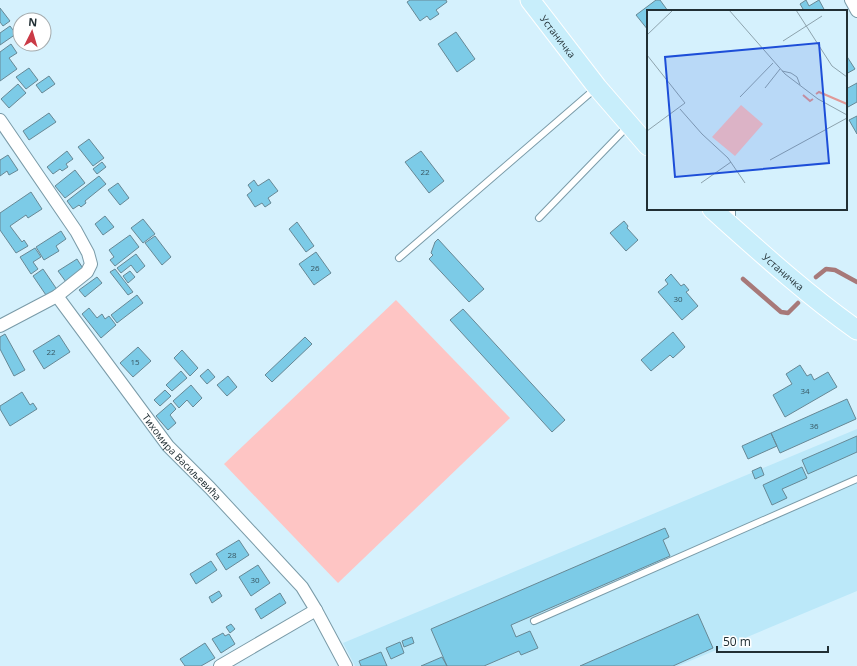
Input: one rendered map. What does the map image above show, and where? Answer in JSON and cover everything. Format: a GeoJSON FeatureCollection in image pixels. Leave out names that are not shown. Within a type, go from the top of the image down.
{"type":"FeatureCollection","features":[{"type":"Feature","properties":{"kind":"main road","name":"Устаничка"},"geometry":{"type":"LineString","coordinates":[[530,0],[597,87],[641,136]]}},
{"type":"Feature","properties":{"kind":"main road","name":"Устаничка"},"geometry":{"type":"LineString","coordinates":[[714,210],[732,218],[826,308],[857,330]]}},
{"type":"Feature","properties":{"kind":"street"},"geometry":{"type":"LineString","coordinates":[[851,0],[857,11]]}},
{"type":"Feature","properties":{"kind":"street"},"geometry":{"type":"LineString","coordinates":[[0,120],[76,232],[88,253],[91,264],[87,272],[57,296],[0,326]]}},
{"type":"Feature","properties":{"kind":"street","name":"Тихомира Васиљевића"},"geometry":{"type":"LineString","coordinates":[[57,296],[168,446],[210,488],[302,587],[346,666]]}},
{"type":"Feature","properties":{"kind":"street"},"geometry":{"type":"LineString","coordinates":[[220,666],[316,610]]}},
{"type":"Feature","properties":{"kind":"lane"},"geometry":{"type":"LineString","coordinates":[[399,258],[597,87]]}},
{"type":"Feature","properties":{"kind":"lane"},"geometry":{"type":"LineString","coordinates":[[539,218],[641,136]]}},
{"type":"Feature","properties":{"kind":"lane"},"geometry":{"type":"LineString","coordinates":[[534,621],[857,479]]}},
{"type":"Feature","properties":{"kind":"shaded area"},"geometry":{"type":"Polygon","coordinates":[[[396,300],[510,418],[338,583],[224,464],[396,300]]]}},
{"type":"Feature","properties":{"kind":"shaded area"},"geometry":{"type":"Polygon","coordinates":[[[857,429],[857,591],[678,666],[355,666],[343,643],[857,429]]]}},
{"type":"Feature","properties":{"kind":"building"},"geometry":{"type":"Polygon","coordinates":[[[410,0],[446,0],[447,2],[436,10],[439,14],[430,20],[427,16],[420,21],[407,2],[410,0]]]}},
{"type":"Feature","properties":{"kind":"building"},"geometry":{"type":"Polygon","coordinates":[[[656,0],[660,0],[667,10],[647,10],[647,29],[636,15],[656,0]]]}},
{"type":"Feature","properties":{"kind":"building"},"geometry":{"type":"Polygon","coordinates":[[[806,0],[809,6],[819,0],[824,10],[801,10],[803,9],[800,4],[806,0]]]}},
{"type":"Feature","properties":{"kind":"building"},"geometry":{"type":"Polygon","coordinates":[[[0,8],[10,21],[3,26],[0,22],[0,8]]]}},
{"type":"Feature","properties":{"kind":"building"},"geometry":{"type":"Polygon","coordinates":[[[10,26],[12,29],[12,37],[0,45],[0,33],[10,26]]]}},
{"type":"Feature","properties":{"kind":"building"},"geometry":{"type":"Polygon","coordinates":[[[456,32],[475,59],[457,72],[438,44],[456,32]]]}},
{"type":"Feature","properties":{"kind":"building"},"geometry":{"type":"Polygon","coordinates":[[[11,44],[12,52],[17,53],[9,58],[17,69],[0,81],[0,52],[11,44]]]}},
{"type":"Feature","properties":{"kind":"building"},"geometry":{"type":"Polygon","coordinates":[[[847,57],[855,69],[847,73],[847,57]]]}},
{"type":"Feature","properties":{"kind":"building"},"geometry":{"type":"Polygon","coordinates":[[[29,68],[38,80],[26,89],[16,77],[29,68]]]}},
{"type":"Feature","properties":{"kind":"building"},"geometry":{"type":"Polygon","coordinates":[[[49,76],[55,84],[42,93],[36,85],[49,76]]]}},
{"type":"Feature","properties":{"kind":"building"},"geometry":{"type":"Polygon","coordinates":[[[857,83],[857,102],[848,107],[847,106],[847,88],[857,83]]]}},
{"type":"Feature","properties":{"kind":"building"},"geometry":{"type":"Polygon","coordinates":[[[18,84],[26,93],[9,108],[1,99],[18,84]]]}},
{"type":"Feature","properties":{"kind":"building"},"geometry":{"type":"Polygon","coordinates":[[[49,113],[56,122],[29,140],[23,131],[49,113]]]}},
{"type":"Feature","properties":{"kind":"building"},"geometry":{"type":"Polygon","coordinates":[[[857,116],[857,134],[849,120],[857,116]]]}},
{"type":"Feature","properties":{"kind":"building"},"geometry":{"type":"Polygon","coordinates":[[[89,139],[104,158],[93,166],[78,147],[89,139]]]}},
{"type":"Feature","properties":{"kind":"building"},"geometry":{"type":"Polygon","coordinates":[[[67,151],[73,159],[66,164],[68,167],[62,171],[60,169],[53,174],[47,167],[67,151]]]}},
{"type":"Feature","properties":{"kind":"building"},"geometry":{"type":"Polygon","coordinates":[[[421,151],[444,181],[429,193],[405,162],[421,151]]]}},
{"type":"Feature","properties":{"kind":"building"},"geometry":{"type":"Polygon","coordinates":[[[8,155],[18,170],[9,175],[7,171],[0,176],[0,160],[8,155]]]}},
{"type":"Feature","properties":{"kind":"building"},"geometry":{"type":"Polygon","coordinates":[[[102,162],[106,167],[97,174],[93,169],[102,162]]]}},
{"type":"Feature","properties":{"kind":"building"},"geometry":{"type":"Polygon","coordinates":[[[75,170],[85,183],[65,198],[55,186],[75,170]]]}},
{"type":"Feature","properties":{"kind":"building"},"geometry":{"type":"Polygon","coordinates":[[[99,176],[106,184],[85,201],[86,203],[81,207],[79,205],[73,209],[67,201],[99,176]]]}},
{"type":"Feature","properties":{"kind":"building"},"geometry":{"type":"Polygon","coordinates":[[[269,179],[278,191],[268,198],[271,203],[265,207],[262,203],[255,207],[247,195],[252,191],[248,185],[254,180],[258,186],[269,179]]]}},
{"type":"Feature","properties":{"kind":"building"},"geometry":{"type":"Polygon","coordinates":[[[118,183],[129,198],[120,205],[108,190],[118,183]]]}},
{"type":"Feature","properties":{"kind":"building"},"geometry":{"type":"Polygon","coordinates":[[[31,192],[42,209],[28,218],[26,215],[10,226],[22,242],[24,240],[28,246],[16,253],[0,230],[0,213],[31,192]]]}},
{"type":"Feature","properties":{"kind":"building"},"geometry":{"type":"Polygon","coordinates":[[[105,216],[114,227],[103,235],[95,224],[105,216]]]}},
{"type":"Feature","properties":{"kind":"building"},"geometry":{"type":"Polygon","coordinates":[[[143,219],[155,234],[143,243],[131,228],[143,219]]]}},
{"type":"Feature","properties":{"kind":"building"},"geometry":{"type":"Polygon","coordinates":[[[624,221],[628,226],[627,228],[638,240],[626,251],[610,233],[624,221]]]}},
{"type":"Feature","properties":{"kind":"building"},"geometry":{"type":"Polygon","coordinates":[[[297,222],[314,246],[306,252],[289,229],[297,222]]]}},
{"type":"Feature","properties":{"kind":"building"},"geometry":{"type":"Polygon","coordinates":[[[61,231],[66,239],[56,246],[59,251],[44,260],[36,247],[61,231]]]}},
{"type":"Feature","properties":{"kind":"building"},"geometry":{"type":"Polygon","coordinates":[[[130,235],[139,247],[115,266],[110,260],[114,257],[109,250],[130,235]]]}},
{"type":"Feature","properties":{"kind":"building"},"geometry":{"type":"Polygon","coordinates":[[[155,236],[171,257],[162,265],[145,243],[155,236]]]}},
{"type":"Feature","properties":{"kind":"building"},"geometry":{"type":"Polygon","coordinates":[[[438,239],[484,289],[469,302],[429,259],[433,255],[431,253],[435,242],[438,239]]]}},
{"type":"Feature","properties":{"kind":"building"},"geometry":{"type":"Polygon","coordinates":[[[35,248],[41,257],[33,262],[38,269],[31,274],[20,257],[35,248]]]}},
{"type":"Feature","properties":{"kind":"building"},"geometry":{"type":"Polygon","coordinates":[[[316,252],[331,273],[314,285],[299,264],[316,252]]]}},
{"type":"Feature","properties":{"kind":"building"},"geometry":{"type":"Polygon","coordinates":[[[136,254],[145,266],[137,273],[131,265],[121,273],[117,268],[136,254]]]}},
{"type":"Feature","properties":{"kind":"building"},"geometry":{"type":"Polygon","coordinates":[[[77,259],[84,270],[66,282],[58,271],[77,259]]]}},
{"type":"Feature","properties":{"kind":"building"},"geometry":{"type":"Polygon","coordinates":[[[43,269],[58,291],[48,298],[33,276],[43,269]]]}},
{"type":"Feature","properties":{"kind":"building"},"geometry":{"type":"Polygon","coordinates":[[[115,269],[133,292],[128,295],[110,272],[115,269]]]}},
{"type":"Feature","properties":{"kind":"building"},"geometry":{"type":"Polygon","coordinates":[[[130,271],[135,277],[128,283],[123,276],[130,271]]]}},
{"type":"Feature","properties":{"kind":"building"},"geometry":{"type":"Polygon","coordinates":[[[671,274],[681,286],[684,284],[689,290],[686,292],[698,306],[682,320],[658,292],[668,284],[665,280],[671,274]]]}},
{"type":"Feature","properties":{"kind":"building"},"geometry":{"type":"Polygon","coordinates":[[[97,277],[102,283],[85,297],[79,290],[97,277]]]}},
{"type":"Feature","properties":{"kind":"building"},"geometry":{"type":"Polygon","coordinates":[[[137,295],[143,303],[117,323],[111,315],[137,295]]]}},
{"type":"Feature","properties":{"kind":"building"},"geometry":{"type":"Polygon","coordinates":[[[89,308],[97,318],[102,314],[105,319],[109,316],[116,325],[101,338],[82,314],[89,308]]]}},
{"type":"Feature","properties":{"kind":"building"},"geometry":{"type":"Polygon","coordinates":[[[463,309],[565,420],[552,432],[450,320],[463,309]]]}},
{"type":"Feature","properties":{"kind":"building"},"geometry":{"type":"Polygon","coordinates":[[[673,332],[685,347],[673,358],[670,355],[651,371],[641,360],[673,332]]]}},
{"type":"Feature","properties":{"kind":"building"},"geometry":{"type":"Polygon","coordinates":[[[5,334],[25,370],[14,376],[0,349],[0,337],[5,334]]]}},
{"type":"Feature","properties":{"kind":"building"},"geometry":{"type":"Polygon","coordinates":[[[59,335],[70,352],[44,369],[33,351],[59,335]]]}},
{"type":"Feature","properties":{"kind":"building"},"geometry":{"type":"Polygon","coordinates":[[[305,337],[312,344],[272,382],[265,375],[305,337]]]}},
{"type":"Feature","properties":{"kind":"building"},"geometry":{"type":"Polygon","coordinates":[[[138,347],[151,361],[133,377],[120,363],[138,347]]]}},
{"type":"Feature","properties":{"kind":"building"},"geometry":{"type":"Polygon","coordinates":[[[182,350],[198,368],[190,376],[174,358],[182,350]]]}},
{"type":"Feature","properties":{"kind":"building"},"geometry":{"type":"Polygon","coordinates":[[[800,365],[807,376],[811,374],[814,380],[828,372],[837,387],[785,417],[773,395],[792,384],[786,374],[800,365]]]}},
{"type":"Feature","properties":{"kind":"building"},"geometry":{"type":"Polygon","coordinates":[[[208,369],[215,377],[207,384],[200,376],[208,369]]]}},
{"type":"Feature","properties":{"kind":"building"},"geometry":{"type":"Polygon","coordinates":[[[181,371],[187,378],[172,391],[166,385],[181,371]]]}},
{"type":"Feature","properties":{"kind":"building"},"geometry":{"type":"Polygon","coordinates":[[[228,376],[237,387],[227,396],[217,385],[228,376]]]}},
{"type":"Feature","properties":{"kind":"building"},"geometry":{"type":"Polygon","coordinates":[[[191,385],[202,398],[193,407],[187,400],[179,408],[173,401],[191,385]]]}},
{"type":"Feature","properties":{"kind":"building"},"geometry":{"type":"Polygon","coordinates":[[[165,390],[171,396],[160,406],[154,400],[165,390]]]}},
{"type":"Feature","properties":{"kind":"building"},"geometry":{"type":"Polygon","coordinates":[[[22,392],[30,405],[33,403],[37,409],[10,426],[0,409],[0,406],[22,392]]]}},
{"type":"Feature","properties":{"kind":"building"},"geometry":{"type":"Polygon","coordinates":[[[847,399],[856,419],[780,453],[771,433],[847,399]]]}},
{"type":"Feature","properties":{"kind":"building"},"geometry":{"type":"Polygon","coordinates":[[[171,403],[176,409],[170,415],[176,423],[168,430],[156,416],[171,403]]]}},
{"type":"Feature","properties":{"kind":"building"},"geometry":{"type":"Polygon","coordinates":[[[771,433],[777,446],[748,459],[742,446],[771,433]]]}},
{"type":"Feature","properties":{"kind":"building"},"geometry":{"type":"Polygon","coordinates":[[[857,436],[857,452],[808,474],[802,460],[857,436]]]}},
{"type":"Feature","properties":{"kind":"building"},"geometry":{"type":"Polygon","coordinates":[[[761,467],[764,475],[755,479],[752,471],[761,467]]]}},
{"type":"Feature","properties":{"kind":"building"},"geometry":{"type":"Polygon","coordinates":[[[802,467],[807,478],[782,489],[787,498],[772,505],[763,485],[802,467]]]}},
{"type":"Feature","properties":{"kind":"building"},"geometry":{"type":"Polygon","coordinates":[[[665,528],[669,537],[663,540],[670,556],[511,625],[516,637],[530,631],[538,648],[521,655],[519,651],[484,666],[447,666],[431,629],[665,528]]]}},
{"type":"Feature","properties":{"kind":"building"},"geometry":{"type":"Polygon","coordinates":[[[239,540],[249,555],[226,570],[216,554],[239,540]]]}},
{"type":"Feature","properties":{"kind":"building"},"geometry":{"type":"Polygon","coordinates":[[[211,561],[217,570],[196,584],[190,574],[211,561]]]}},
{"type":"Feature","properties":{"kind":"building"},"geometry":{"type":"Polygon","coordinates":[[[258,565],[270,583],[251,596],[239,577],[258,565]]]}},
{"type":"Feature","properties":{"kind":"building"},"geometry":{"type":"Polygon","coordinates":[[[219,591],[222,596],[212,603],[209,597],[219,591]]]}},
{"type":"Feature","properties":{"kind":"building"},"geometry":{"type":"Polygon","coordinates":[[[280,593],[286,603],[261,619],[255,609],[280,593]]]}},
{"type":"Feature","properties":{"kind":"building"},"geometry":{"type":"Polygon","coordinates":[[[698,614],[713,648],[673,666],[580,666],[698,614]]]}},
{"type":"Feature","properties":{"kind":"building"},"geometry":{"type":"Polygon","coordinates":[[[231,624],[235,629],[230,633],[226,627],[231,624]]]}},
{"type":"Feature","properties":{"kind":"building"},"geometry":{"type":"Polygon","coordinates":[[[223,633],[225,636],[229,634],[235,644],[221,653],[212,639],[223,633]]]}},
{"type":"Feature","properties":{"kind":"building"},"geometry":{"type":"Polygon","coordinates":[[[412,637],[414,643],[404,647],[402,641],[412,637]]]}},
{"type":"Feature","properties":{"kind":"building"},"geometry":{"type":"Polygon","coordinates":[[[400,642],[404,653],[391,659],[386,648],[400,642]]]}},
{"type":"Feature","properties":{"kind":"building"},"geometry":{"type":"Polygon","coordinates":[[[205,643],[215,658],[201,666],[185,666],[180,659],[205,643]]]}},
{"type":"Feature","properties":{"kind":"building"},"geometry":{"type":"Polygon","coordinates":[[[381,652],[387,666],[361,666],[359,661],[381,652]]]}},
{"type":"Feature","properties":{"kind":"building"},"geometry":{"type":"Polygon","coordinates":[[[442,657],[447,666],[421,666],[442,657]]]}},
{"type":"Feature","properties":{"kind":"waterway"},"geometry":{"type":"LineString","coordinates":[[816,277],[826,269],[835,270],[857,282]]}},
{"type":"Feature","properties":{"kind":"waterway"},"geometry":{"type":"LineString","coordinates":[[743,279],[781,312],[788,313],[798,303]]}}]}
